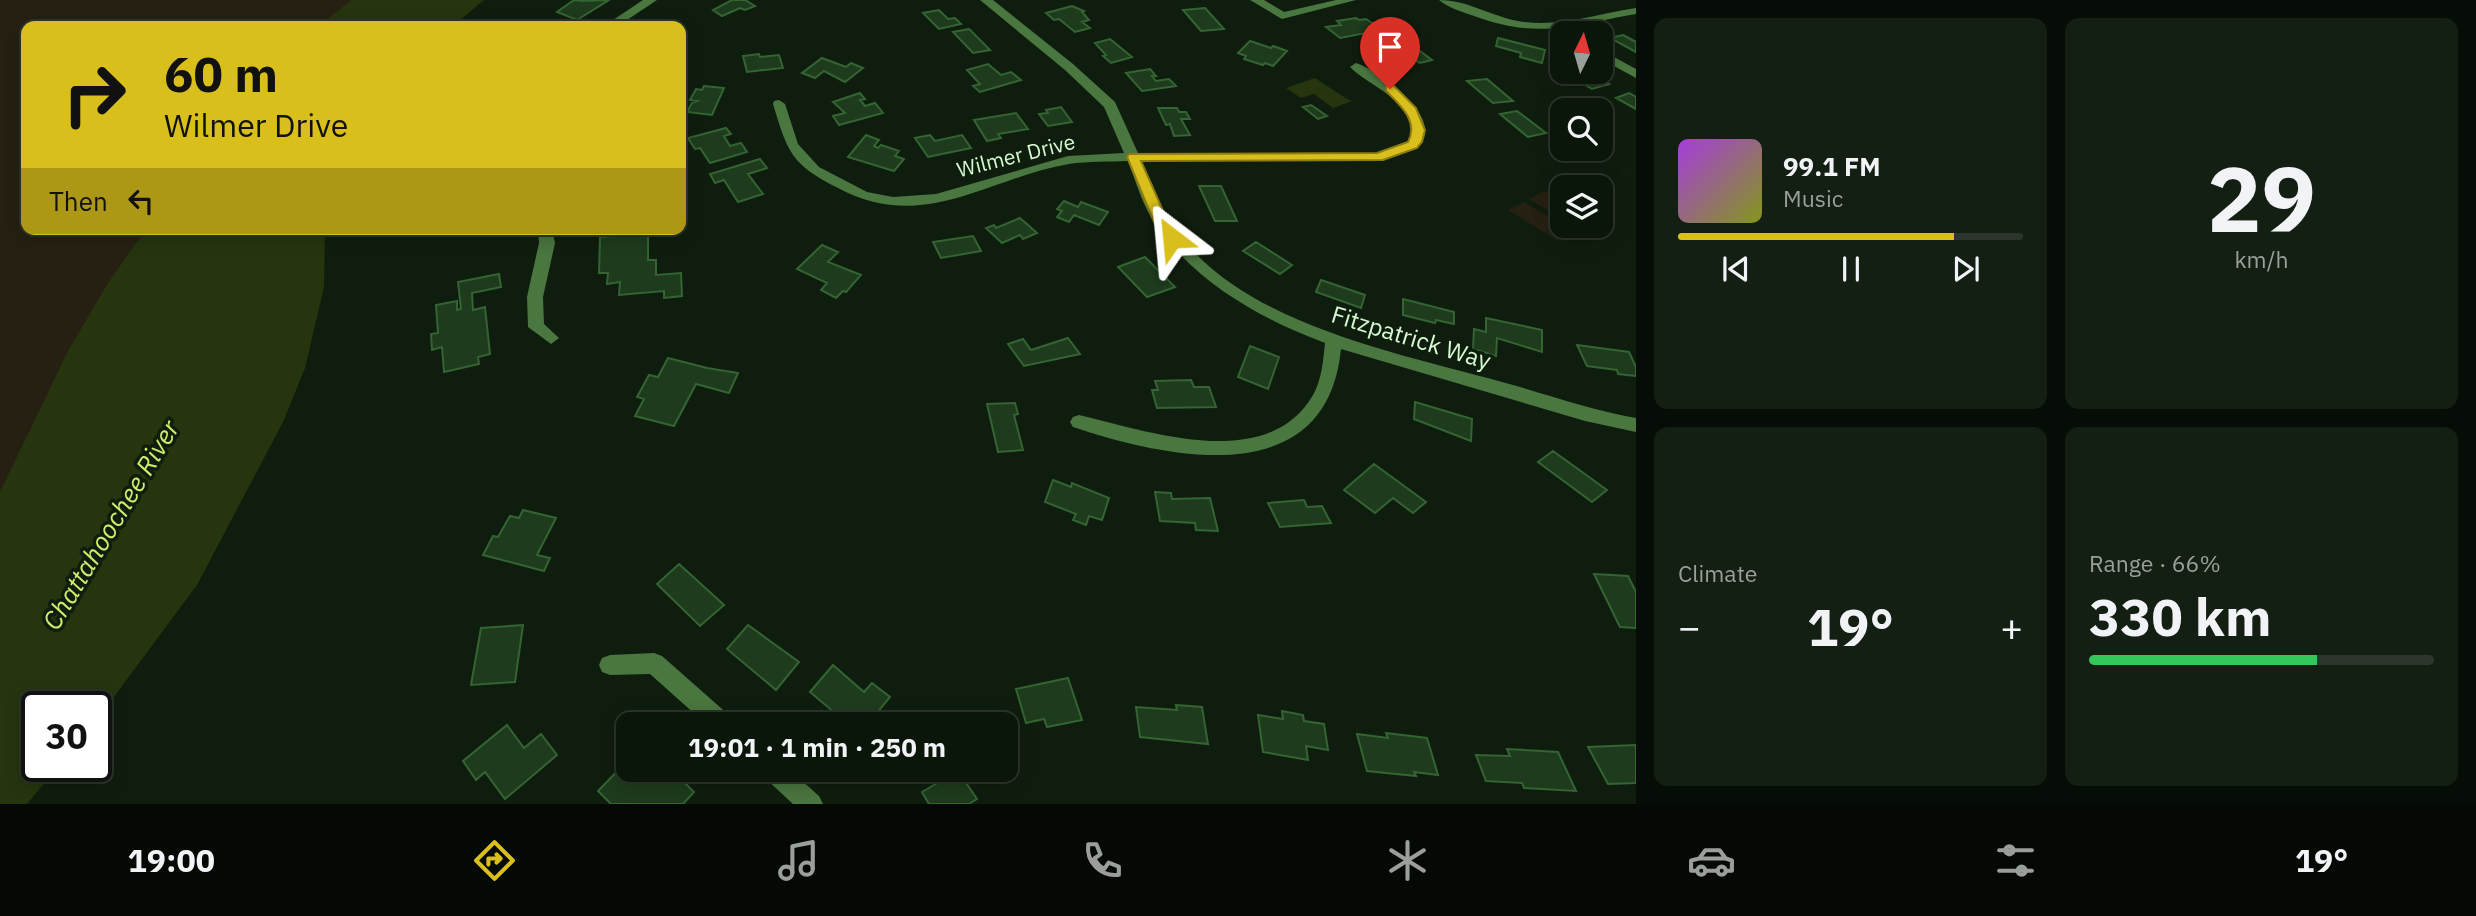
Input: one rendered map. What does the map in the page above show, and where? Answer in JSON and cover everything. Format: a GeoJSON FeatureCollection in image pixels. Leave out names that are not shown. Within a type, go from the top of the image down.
{"type":"FeatureCollection","features":[{"type":"Feature","properties":{"kind":"street"},"geometry":{"type":"LineString","coordinates":[[618,21],[651,0]]}},
{"type":"Feature","properties":{"kind":"street","name":"Fitzpatrick Way"},"geometry":{"type":"LineString","coordinates":[[986,0],[1069,67],[1110,105],[1161,222],[1190,259],[1249,301],[1334,341],[1635,427]]}},
{"type":"Feature","properties":{"kind":"street"},"geometry":{"type":"LineString","coordinates":[[1256,0],[1282,16],[1350,0]]}},
{"type":"Feature","properties":{"kind":"street"},"geometry":{"type":"LineString","coordinates":[[1445,0],[1477,14],[1516,25],[1550,29]]}},
{"type":"Feature","properties":{"kind":"street"},"geometry":{"type":"LineString","coordinates":[[1598,21],[1636,11]]}},
{"type":"Feature","properties":{"kind":"street"},"geometry":{"type":"LineString","coordinates":[[1614,61],[1636,74]]}},
{"type":"Feature","properties":{"kind":"street","name":"Wilmer Drive"},"geometry":{"type":"LineString","coordinates":[[779,104],[792,145],[814,170],[863,196],[893,202],[937,199],[1068,160],[1133,157],[1378,157],[1413,145],[1419,130],[1412,111],[1390,89],[1356,67]]}},
{"type":"Feature","properties":{"kind":"street"},"geometry":{"type":"LineString","coordinates":[[546,235],[547,243],[535,297],[536,327],[551,338]]}},
{"type":"Feature","properties":{"kind":"street"},"geometry":{"type":"LineString","coordinates":[[1079,422],[1189,447],[1247,448],[1290,433],[1314,411],[1334,362],[1334,341]]}},
{"type":"Feature","properties":{"kind":"street"},"geometry":{"type":"LineString","coordinates":[[610,665],[654,663],[709,712]]}},
{"type":"Feature","properties":{"kind":"street"},"geometry":{"type":"LineString","coordinates":[[786,782],[811,804]]}},
{"type":"Feature","properties":{"kind":"shaded area"},"geometry":{"type":"Polygon","coordinates":[[[0,0],[356,0],[326,21],[21,21],[21,235],[148,235],[0,521],[0,0]]]}},
{"type":"Feature","properties":{"kind":"shaded area"},"geometry":{"type":"Polygon","coordinates":[[[1544,191],[1550,195],[1550,212],[1529,199],[1544,191]]]}},
{"type":"Feature","properties":{"kind":"shaded area"},"geometry":{"type":"Polygon","coordinates":[[[1524,202],[1550,218],[1550,236],[1508,210],[1524,202]]]}},
{"type":"Feature","properties":{"kind":"water"},"geometry":{"type":"Polygon","coordinates":[[[352,0],[484,0],[459,21],[325,21],[352,0]]]}},
{"type":"Feature","properties":{"kind":"water"},"geometry":{"type":"Polygon","coordinates":[[[1315,78],[1352,101],[1333,108],[1314,94],[1301,98],[1286,88],[1315,78]]]}},
{"type":"Feature","properties":{"kind":"water","name":"Chattahoochee River"},"geometry":{"type":"Polygon","coordinates":[[[142,235],[325,235],[324,287],[305,368],[283,422],[197,585],[112,699],[112,691],[21,691],[21,782],[45,782],[27,804],[0,804],[0,492],[68,351],[108,283],[142,235]]]}},
{"type":"Feature","properties":{"kind":"building"},"geometry":{"type":"Polygon","coordinates":[[[574,0],[609,0],[577,20],[557,12],[574,0]]]}},
{"type":"Feature","properties":{"kind":"building"},"geometry":{"type":"Polygon","coordinates":[[[732,0],[745,0],[755,6],[745,10],[740,8],[722,16],[713,10],[732,0]]]}},
{"type":"Feature","properties":{"kind":"building"},"geometry":{"type":"Polygon","coordinates":[[[1072,6],[1084,11],[1082,12],[1089,20],[1082,22],[1090,28],[1075,32],[1059,19],[1054,20],[1046,13],[1072,6]]]}},
{"type":"Feature","properties":{"kind":"building"},"geometry":{"type":"Polygon","coordinates":[[[1205,8],[1224,29],[1201,31],[1183,10],[1205,8]]]}},
{"type":"Feature","properties":{"kind":"building"},"geometry":{"type":"Polygon","coordinates":[[[939,10],[948,19],[955,18],[961,24],[939,29],[923,13],[939,10]]]}},
{"type":"Feature","properties":{"kind":"building"},"geometry":{"type":"Polygon","coordinates":[[[1366,19],[1382,30],[1340,38],[1326,27],[1341,25],[1337,21],[1366,19]]]}},
{"type":"Feature","properties":{"kind":"building"},"geometry":{"type":"Polygon","coordinates":[[[969,29],[990,50],[973,53],[953,32],[969,29]]]}},
{"type":"Feature","properties":{"kind":"building"},"geometry":{"type":"Polygon","coordinates":[[[1623,35],[1636,42],[1636,52],[1614,40],[1614,37],[1623,35]]]}},
{"type":"Feature","properties":{"kind":"building"},"geometry":{"type":"Polygon","coordinates":[[[1498,38],[1545,50],[1542,63],[1520,57],[1521,53],[1496,46],[1498,38]]]}},
{"type":"Feature","properties":{"kind":"building"},"geometry":{"type":"Polygon","coordinates":[[[1110,39],[1132,57],[1111,63],[1095,43],[1110,39]]]}},
{"type":"Feature","properties":{"kind":"building"},"geometry":{"type":"Polygon","coordinates":[[[1250,41],[1287,51],[1273,66],[1265,63],[1263,65],[1244,59],[1246,56],[1238,53],[1250,41]]]}},
{"type":"Feature","properties":{"kind":"building"},"geometry":{"type":"Polygon","coordinates":[[[1407,42],[1432,60],[1420,63],[1392,46],[1407,42]]]}},
{"type":"Feature","properties":{"kind":"building"},"geometry":{"type":"Polygon","coordinates":[[[759,54],[760,57],[779,55],[783,68],[747,72],[743,56],[759,54]]]}},
{"type":"Feature","properties":{"kind":"building"},"geometry":{"type":"Polygon","coordinates":[[[822,58],[846,67],[851,63],[863,68],[845,82],[824,71],[815,78],[802,73],[822,58]]]}},
{"type":"Feature","properties":{"kind":"building"},"geometry":{"type":"Polygon","coordinates":[[[988,64],[1001,75],[1011,72],[1021,80],[980,92],[973,86],[980,84],[967,70],[988,64]]]}},
{"type":"Feature","properties":{"kind":"building"},"geometry":{"type":"Polygon","coordinates":[[[1150,69],[1156,76],[1152,76],[1156,81],[1169,79],[1176,86],[1142,91],[1126,73],[1150,69]]]}},
{"type":"Feature","properties":{"kind":"building"},"geometry":{"type":"Polygon","coordinates":[[[1487,79],[1513,101],[1493,103],[1467,81],[1487,79]]]}},
{"type":"Feature","properties":{"kind":"building"},"geometry":{"type":"Polygon","coordinates":[[[1583,84],[1609,84],[1592,89],[1583,84]]]}},
{"type":"Feature","properties":{"kind":"building"},"geometry":{"type":"Polygon","coordinates":[[[704,86],[724,88],[712,115],[687,112],[692,103],[697,101],[690,100],[696,89],[702,90],[704,86]]]}},
{"type":"Feature","properties":{"kind":"building"},"geometry":{"type":"Polygon","coordinates":[[[860,93],[865,99],[860,100],[865,106],[875,103],[883,113],[839,125],[833,116],[845,113],[833,102],[860,93]]]}},
{"type":"Feature","properties":{"kind":"building"},"geometry":{"type":"Polygon","coordinates":[[[1629,93],[1636,97],[1636,109],[1616,98],[1629,93]]]}},
{"type":"Feature","properties":{"kind":"building"},"geometry":{"type":"Polygon","coordinates":[[[1311,105],[1327,116],[1318,119],[1303,107],[1311,105]]]}},
{"type":"Feature","properties":{"kind":"building"},"geometry":{"type":"Polygon","coordinates":[[[1061,107],[1072,122],[1048,126],[1039,114],[1048,113],[1046,110],[1061,107]]]}},
{"type":"Feature","properties":{"kind":"building"},"geometry":{"type":"Polygon","coordinates":[[[1158,108],[1177,108],[1179,112],[1186,112],[1190,119],[1181,119],[1190,135],[1174,136],[1170,124],[1166,125],[1158,108]]]}},
{"type":"Feature","properties":{"kind":"building"},"geometry":{"type":"Polygon","coordinates":[[[1517,111],[1546,133],[1528,137],[1500,114],[1517,111]]]}},
{"type":"Feature","properties":{"kind":"building"},"geometry":{"type":"Polygon","coordinates":[[[1016,113],[1028,129],[998,134],[1001,138],[987,141],[974,120],[1016,113]]]}},
{"type":"Feature","properties":{"kind":"building"},"geometry":{"type":"Polygon","coordinates":[[[726,128],[731,134],[724,136],[730,146],[741,143],[747,152],[710,163],[700,148],[695,149],[688,138],[726,128]]]}},
{"type":"Feature","properties":{"kind":"building"},"geometry":{"type":"Polygon","coordinates":[[[866,135],[879,140],[874,146],[878,148],[881,145],[899,151],[895,156],[904,159],[894,171],[848,157],[866,135]]]}},
{"type":"Feature","properties":{"kind":"building"},"geometry":{"type":"Polygon","coordinates":[[[930,135],[935,141],[962,135],[971,148],[928,157],[915,138],[930,135]]]}},
{"type":"Feature","properties":{"kind":"building"},"geometry":{"type":"Polygon","coordinates":[[[760,159],[767,168],[748,174],[763,194],[738,202],[724,180],[715,183],[710,174],[760,159]]]}},
{"type":"Feature","properties":{"kind":"building"},"geometry":{"type":"Polygon","coordinates":[[[1199,186],[1221,186],[1237,221],[1215,221],[1199,186]]]}},
{"type":"Feature","properties":{"kind":"building"},"geometry":{"type":"Polygon","coordinates":[[[1064,201],[1078,207],[1081,202],[1108,212],[1099,225],[1074,215],[1069,222],[1057,217],[1062,211],[1057,209],[1064,201]]]}},
{"type":"Feature","properties":{"kind":"building"},"geometry":{"type":"Polygon","coordinates":[[[1020,218],[1037,233],[1023,239],[1020,235],[1002,243],[986,228],[994,225],[996,228],[1020,218]]]}},
{"type":"Feature","properties":{"kind":"building"},"geometry":{"type":"Polygon","coordinates":[[[648,235],[648,260],[656,260],[656,275],[681,273],[682,296],[664,298],[664,291],[619,295],[620,282],[607,284],[608,273],[599,273],[600,237],[648,235]]]}},
{"type":"Feature","properties":{"kind":"building"},"geometry":{"type":"Polygon","coordinates":[[[973,236],[981,251],[941,258],[933,242],[973,236]]]}},
{"type":"Feature","properties":{"kind":"building"},"geometry":{"type":"Polygon","coordinates":[[[1256,242],[1292,265],[1280,274],[1243,251],[1256,242]]]}},
{"type":"Feature","properties":{"kind":"building"},"geometry":{"type":"Polygon","coordinates":[[[822,245],[838,252],[828,262],[861,275],[846,292],[843,291],[836,298],[821,290],[827,283],[797,269],[822,245]]]}},
{"type":"Feature","properties":{"kind":"building"},"geometry":{"type":"Polygon","coordinates":[[[1145,257],[1175,287],[1147,297],[1118,267],[1145,257]]]}},
{"type":"Feature","properties":{"kind":"building"},"geometry":{"type":"Polygon","coordinates":[[[499,274],[501,287],[472,293],[473,310],[485,307],[490,354],[478,357],[479,364],[444,372],[442,347],[432,350],[431,334],[438,333],[436,305],[457,301],[457,310],[461,309],[458,282],[499,274]]]}},
{"type":"Feature","properties":{"kind":"building"},"geometry":{"type":"Polygon","coordinates":[[[1321,280],[1365,295],[1361,308],[1316,292],[1321,280]]]}},
{"type":"Feature","properties":{"kind":"building"},"geometry":{"type":"Polygon","coordinates":[[[1403,299],[1454,312],[1454,324],[1436,320],[1435,323],[1403,315],[1403,299]]]}},
{"type":"Feature","properties":{"kind":"building"},"geometry":{"type":"Polygon","coordinates":[[[1486,318],[1542,330],[1542,352],[1497,338],[1496,356],[1473,349],[1474,329],[1486,332],[1486,318]]]}},
{"type":"Feature","properties":{"kind":"building"},"geometry":{"type":"Polygon","coordinates":[[[1068,338],[1080,354],[1024,366],[1008,344],[1023,339],[1031,350],[1068,338]]]}},
{"type":"Feature","properties":{"kind":"building"},"geometry":{"type":"Polygon","coordinates":[[[1577,345],[1629,352],[1636,367],[1636,376],[1587,366],[1577,345]]]}},
{"type":"Feature","properties":{"kind":"building"},"geometry":{"type":"Polygon","coordinates":[[[1250,346],[1279,357],[1268,389],[1238,377],[1250,346]]]}},
{"type":"Feature","properties":{"kind":"building"},"geometry":{"type":"Polygon","coordinates":[[[668,358],[738,373],[729,393],[696,384],[674,426],[635,416],[644,399],[637,397],[649,375],[658,377],[668,358]]]}},
{"type":"Feature","properties":{"kind":"building"},"geometry":{"type":"Polygon","coordinates":[[[1191,380],[1194,387],[1209,387],[1216,407],[1157,408],[1152,390],[1158,390],[1155,381],[1191,380]]]}},
{"type":"Feature","properties":{"kind":"building"},"geometry":{"type":"Polygon","coordinates":[[[1415,402],[1472,419],[1471,441],[1414,419],[1415,402]]]}},
{"type":"Feature","properties":{"kind":"building"},"geometry":{"type":"Polygon","coordinates":[[[1015,403],[1018,414],[1014,415],[1023,450],[998,452],[987,404],[1015,403]]]}},
{"type":"Feature","properties":{"kind":"building"},"geometry":{"type":"Polygon","coordinates":[[[1553,451],[1607,490],[1592,502],[1538,462],[1553,451]]]}},
{"type":"Feature","properties":{"kind":"building"},"geometry":{"type":"Polygon","coordinates":[[[1374,464],[1426,502],[1413,513],[1393,498],[1375,513],[1344,490],[1374,464]]]}},
{"type":"Feature","properties":{"kind":"building"},"geometry":{"type":"Polygon","coordinates":[[[1053,480],[1071,487],[1072,483],[1109,498],[1102,520],[1089,516],[1086,525],[1073,520],[1076,514],[1045,502],[1053,480]]]}},
{"type":"Feature","properties":{"kind":"building"},"geometry":{"type":"Polygon","coordinates":[[[1155,492],[1171,493],[1172,499],[1210,498],[1218,531],[1196,530],[1195,523],[1160,521],[1155,492]]]}},
{"type":"Feature","properties":{"kind":"building"},"geometry":{"type":"Polygon","coordinates":[[[1304,500],[1307,507],[1322,506],[1331,523],[1280,527],[1268,503],[1304,500]]]}},
{"type":"Feature","properties":{"kind":"building"},"geometry":{"type":"Polygon","coordinates":[[[523,510],[556,518],[537,555],[550,558],[544,571],[483,555],[493,536],[498,537],[510,516],[519,518],[523,510]]]}},
{"type":"Feature","properties":{"kind":"building"},"geometry":{"type":"Polygon","coordinates":[[[679,564],[724,605],[700,626],[657,584],[679,564]]]}},
{"type":"Feature","properties":{"kind":"building"},"geometry":{"type":"Polygon","coordinates":[[[1594,574],[1628,576],[1636,592],[1636,628],[1620,627],[1594,574]]]}},
{"type":"Feature","properties":{"kind":"building"},"geometry":{"type":"Polygon","coordinates":[[[523,625],[515,682],[471,685],[481,628],[523,625]]]}},
{"type":"Feature","properties":{"kind":"building"},"geometry":{"type":"Polygon","coordinates":[[[748,625],[799,662],[776,690],[727,649],[748,625]]]}},
{"type":"Feature","properties":{"kind":"building"},"geometry":{"type":"Polygon","coordinates":[[[833,665],[864,692],[872,683],[890,697],[878,712],[834,712],[810,692],[833,665]]]}},
{"type":"Feature","properties":{"kind":"building"},"geometry":{"type":"Polygon","coordinates":[[[1068,678],[1082,720],[1047,727],[1044,719],[1026,723],[1016,689],[1068,678]]]}},
{"type":"Feature","properties":{"kind":"building"},"geometry":{"type":"Polygon","coordinates":[[[1176,705],[1202,707],[1208,744],[1140,737],[1136,707],[1177,710],[1176,705]]]}},
{"type":"Feature","properties":{"kind":"building"},"geometry":{"type":"Polygon","coordinates":[[[1282,711],[1303,715],[1304,721],[1324,724],[1328,750],[1306,746],[1308,760],[1263,752],[1258,715],[1283,719],[1282,711]]]}},
{"type":"Feature","properties":{"kind":"building"},"geometry":{"type":"Polygon","coordinates":[[[507,725],[524,748],[541,734],[557,755],[505,799],[485,772],[476,780],[463,761],[507,725]]]}},
{"type":"Feature","properties":{"kind":"building"},"geometry":{"type":"Polygon","coordinates":[[[1386,733],[1427,738],[1438,775],[1414,772],[1416,776],[1367,771],[1357,734],[1388,738],[1386,733]]]}},
{"type":"Feature","properties":{"kind":"building"},"geometry":{"type":"Polygon","coordinates":[[[1636,745],[1636,783],[1608,784],[1588,747],[1636,745]]]}},
{"type":"Feature","properties":{"kind":"building"},"geometry":{"type":"Polygon","coordinates":[[[1507,749],[1558,752],[1576,791],[1524,788],[1522,783],[1486,781],[1476,755],[1510,756],[1507,749]]]}},
{"type":"Feature","properties":{"kind":"building"},"geometry":{"type":"Polygon","coordinates":[[[616,772],[616,782],[684,782],[694,792],[683,804],[611,804],[598,791],[616,772]]]}},
{"type":"Feature","properties":{"kind":"building"},"geometry":{"type":"Polygon","coordinates":[[[939,782],[965,782],[977,799],[969,804],[929,804],[922,792],[939,782]]]}},
{"type":"Feature","properties":{"kind":"route"},"geometry":{"type":"LineString","coordinates":[[1172,238],[1161,222],[1133,157],[1378,157],[1413,145],[1419,130],[1412,111],[1390,89]]}}]}
